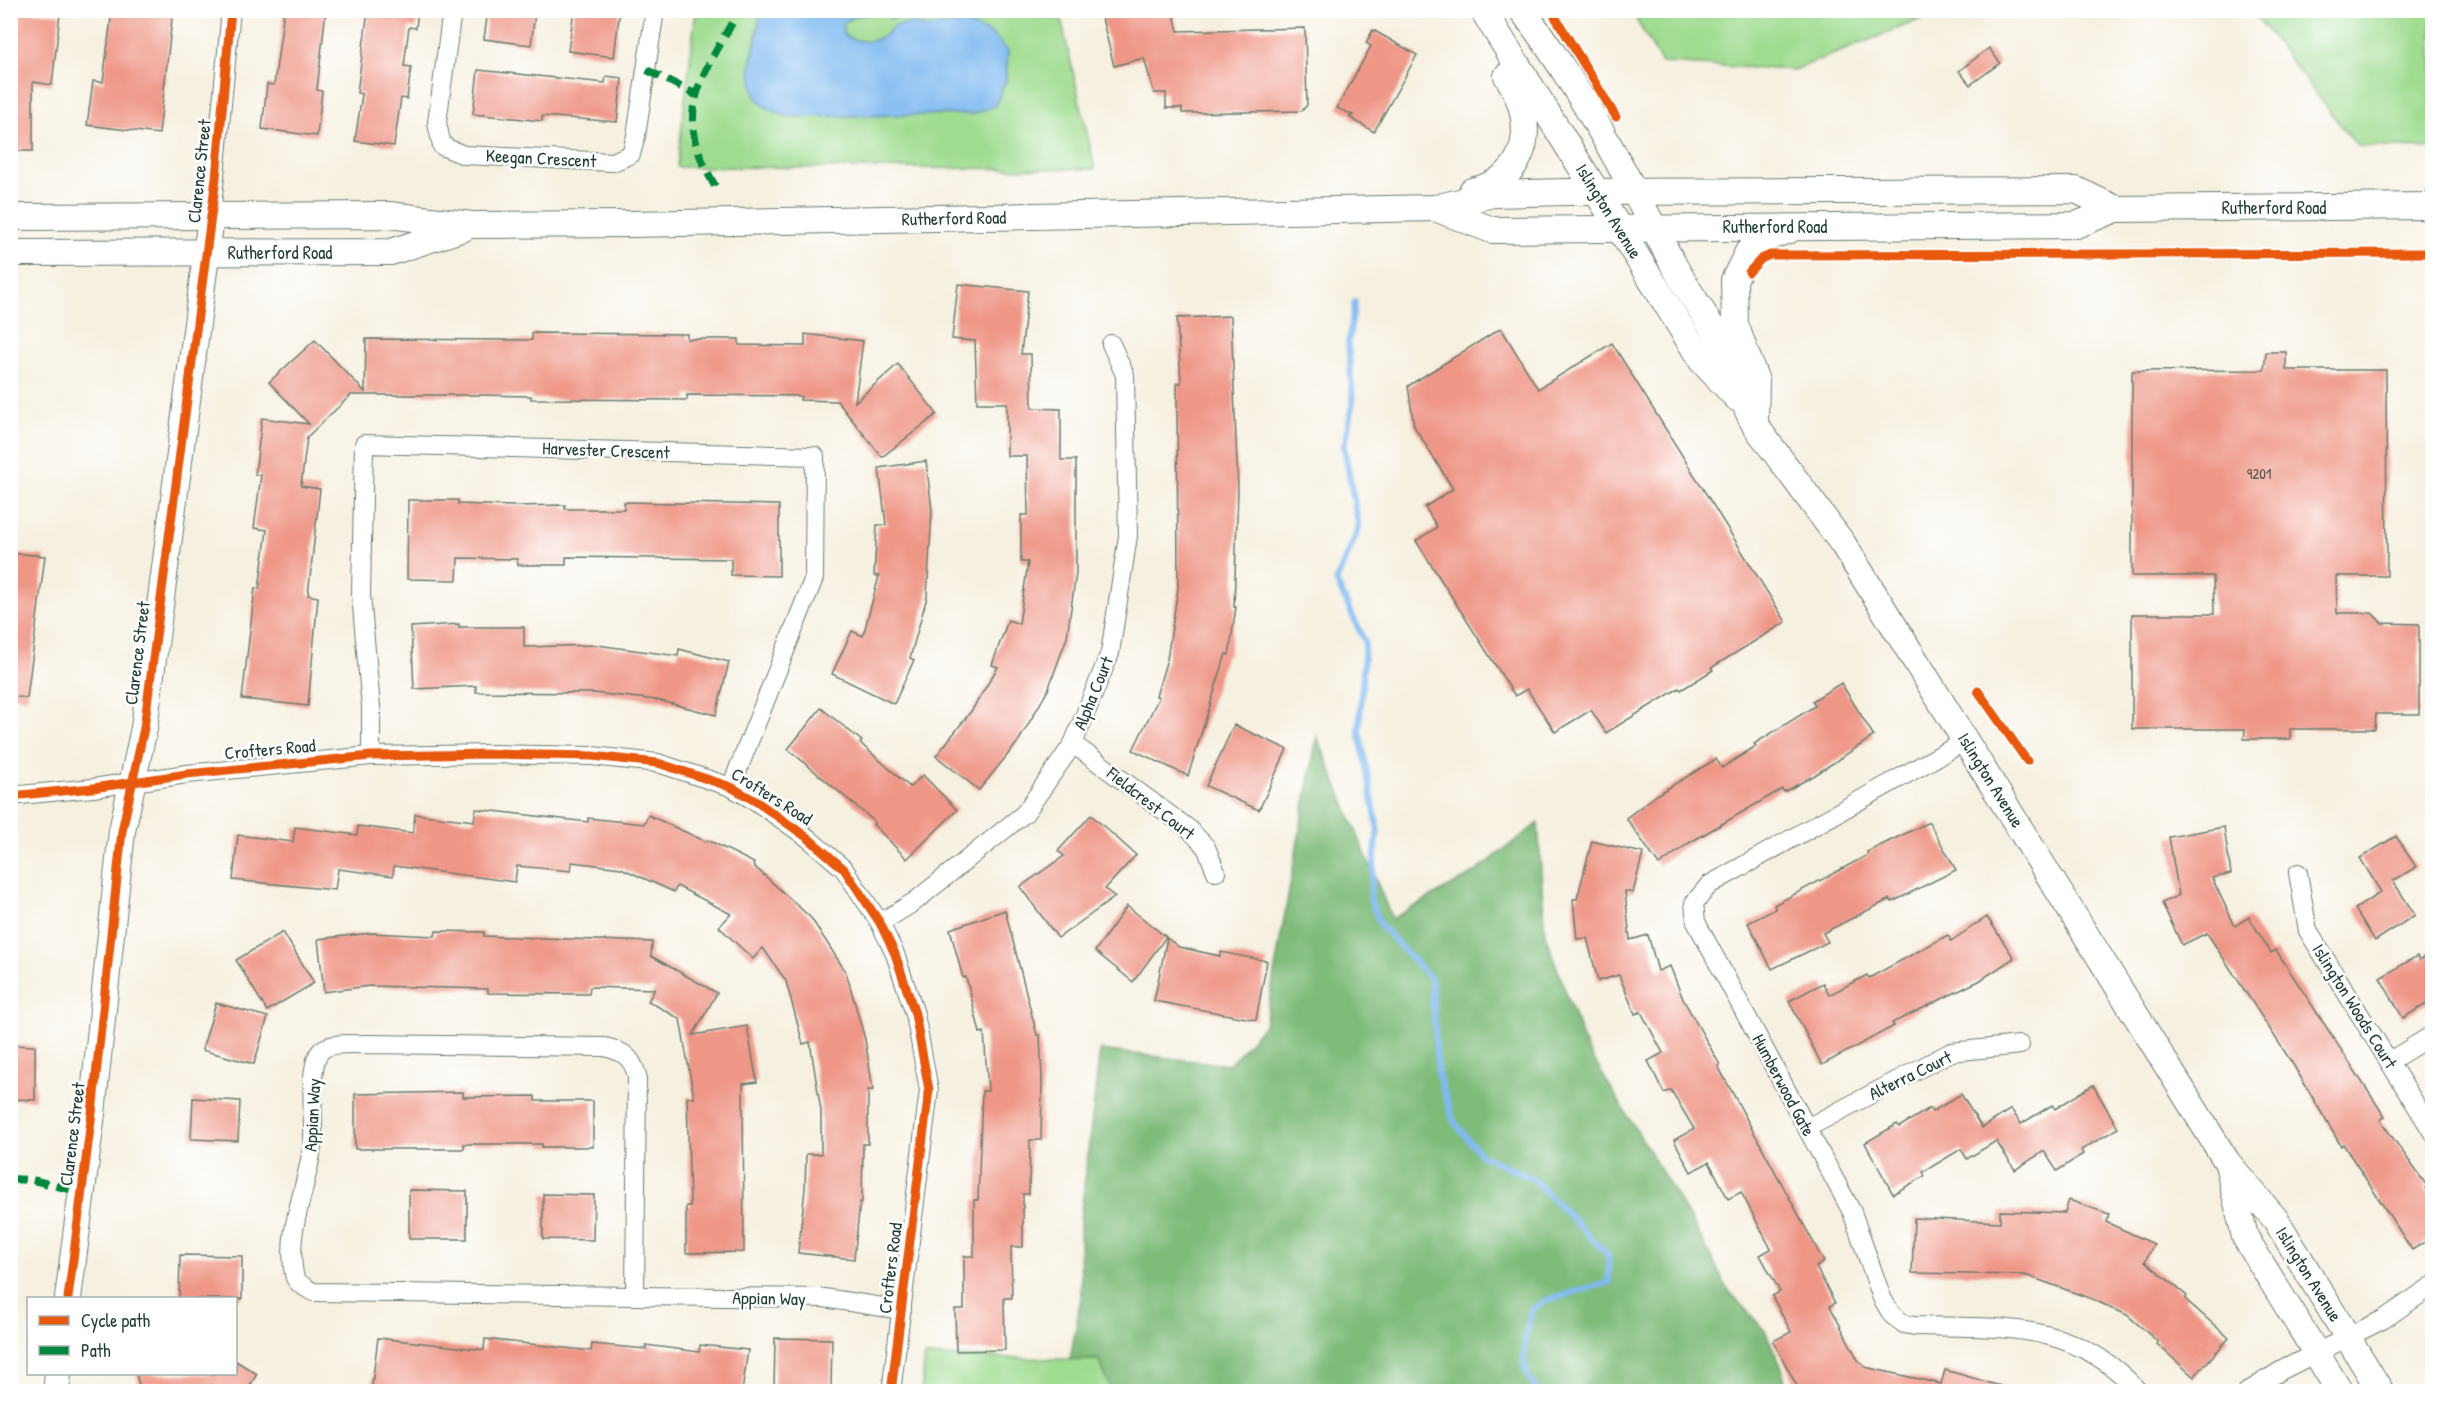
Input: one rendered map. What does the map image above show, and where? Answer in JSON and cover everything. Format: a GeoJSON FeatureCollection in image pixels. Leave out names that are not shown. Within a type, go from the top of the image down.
{"type":"FeatureCollection","features":[{"type":"Feature","properties":{"kind":"main road","name":"Islington Avenue"},"geometry":{"type":"LineString","coordinates":[[1482,10],[1702,361],[1749,415],[1843,544],[2227,1162],[2276,1220],[2381,1392]]}},
{"type":"Feature","properties":{"kind":"main road"},"geometry":{"type":"LineString","coordinates":[[1397,208],[1484,188],[1507,174],[1520,157],[1527,131],[1522,105],[1514,87],[1495,59],[1482,30],[1482,10]]}},
{"type":"Feature","properties":{"kind":"main road","name":"Islington Avenue"},"geometry":{"type":"LineString","coordinates":[[1522,10],[1550,47],[1614,152],[1653,227],[1723,347],[1749,415]]}},
{"type":"Feature","properties":{"kind":"main road","name":"Rutherford Road"},"geometry":{"type":"LineString","coordinates":[[10,217],[389,215],[472,225],[1435,208],[1493,194],[1635,191],[2076,190],[2116,209]]}},
{"type":"Feature","properties":{"kind":"main road","name":"Rutherford Road"},"geometry":{"type":"LineString","coordinates":[[1435,208],[1492,230],[1619,227],[2076,225],[2116,209],[2433,206]]}},
{"type":"Feature","properties":{"kind":"main road","name":"Clarence Street"},"geometry":{"type":"LineString","coordinates":[[68,1297],[92,1113],[122,831],[144,728],[211,217]]}},
{"type":"Feature","properties":{"kind":"main road","name":"Rutherford Road"},"geometry":{"type":"LineString","coordinates":[[10,253],[391,252],[472,225]]}},
{"type":"Feature","properties":{"kind":"main road"},"geometry":{"type":"LineString","coordinates":[[1749,415],[1756,381],[1735,324],[1734,280],[1743,259],[1756,244],[1799,226]]}},
{"type":"Feature","properties":{"kind":"main road","name":"Islington Avenue"},"geometry":{"type":"LineString","coordinates":[[2227,1162],[2245,1237],[2340,1392]]}},
{"type":"Feature","properties":{"kind":"main road"},"geometry":{"type":"LineString","coordinates":[[56,1392],[58,1375]]}},
{"type":"Feature","properties":{"kind":"street","name":"Clarence Street"},"geometry":{"type":"LineString","coordinates":[[211,217],[231,10]]}},
{"type":"Feature","properties":{"kind":"street","name":"Keegan Crescent"},"geometry":{"type":"LineString","coordinates":[[452,10],[437,123],[442,146],[464,155],[613,162],[631,154],[636,136],[655,10]]}},
{"type":"Feature","properties":{"kind":"street","name":"Alpha Court"},"geometry":{"type":"LineString","coordinates":[[880,922],[914,902],[1025,813],[1073,744],[1110,653],[1128,536],[1125,375],[1111,344]]}},
{"type":"Feature","properties":{"kind":"street","name":"Harvester Crescent"},"geometry":{"type":"LineString","coordinates":[[371,756],[372,707],[361,595],[364,444],[815,456],[814,578],[731,787]]}},
{"type":"Feature","properties":{"kind":"street","name":"Humberwood Gate"},"geometry":{"type":"LineString","coordinates":[[1966,740],[1709,885],[1694,903],[1696,922],[1852,1212],[1882,1298],[1892,1315],[1904,1324],[1915,1326],[2012,1328],[2038,1331],[2064,1339],[2114,1368],[2139,1392]]}},
{"type":"Feature","properties":{"kind":"street","name":"Fieldcrest Court"},"geometry":{"type":"LineString","coordinates":[[1073,744],[1189,829],[1206,847],[1216,872]]}},
{"type":"Feature","properties":{"kind":"street","name":"Crofters Road"},"geometry":{"type":"LineString","coordinates":[[10,796],[187,774],[371,756],[494,754],[628,759],[658,764],[731,787],[808,838],[844,869],[880,922],[895,954],[915,1014],[929,1090],[891,1392]]}},
{"type":"Feature","properties":{"kind":"street","name":"Islington Woods Court"},"geometry":{"type":"LineString","coordinates":[[2298,873],[2308,931],[2433,1131]]}},
{"type":"Feature","properties":{"kind":"street"},"geometry":{"type":"LineString","coordinates":[[2390,1061],[2433,1035]]}},
{"type":"Feature","properties":{"kind":"street","name":"Appian Way"},"geometry":{"type":"LineString","coordinates":[[634,1296],[637,1074],[632,1059],[621,1051],[605,1047],[368,1044],[333,1046],[321,1051],[315,1062],[310,1161],[294,1224],[294,1276],[301,1285],[313,1292],[634,1296],[824,1298],[902,1310]]}},
{"type":"Feature","properties":{"kind":"street","name":"Alterra Court"},"geometry":{"type":"LineString","coordinates":[[1807,1128],[1951,1052],[2019,1045]]}},
{"type":"Feature","properties":{"kind":"street"},"geometry":{"type":"LineString","coordinates":[[2247,1392],[2316,1353],[2384,1319],[2433,1286]]}},
{"type":"Feature","properties":{"kind":"green space"},"geometry":{"type":"Polygon","coordinates":[[[1059,10],[1095,169],[677,167],[696,11],[1059,10]]]}},
{"type":"Feature","properties":{"kind":"green space"},"geometry":{"type":"Polygon","coordinates":[[[1631,11],[1966,11],[1919,20],[1794,70],[1662,63],[1631,11]]]}},
{"type":"Feature","properties":{"kind":"green space"},"geometry":{"type":"Polygon","coordinates":[[[2252,11],[2432,11],[2432,148],[2357,146],[2252,11]]]}},
{"type":"Feature","properties":{"kind":"green space"},"geometry":{"type":"Polygon","coordinates":[[[1317,736],[1392,919],[1474,873],[1538,823],[1545,935],[1586,1047],[1695,1227],[1729,1291],[1765,1331],[1782,1368],[1787,1391],[1112,1392],[1099,1360],[1070,1360],[1081,1298],[1080,1220],[1100,1050],[1229,1065],[1265,1024],[1317,736]]]}},
{"type":"Feature","properties":{"kind":"green space"},"geometry":{"type":"Polygon","coordinates":[[[925,1356],[1099,1360],[1112,1391],[921,1392],[925,1356]]]}},
{"type":"Feature","properties":{"kind":"water"},"geometry":{"type":"Polygon","coordinates":[[[761,11],[888,11],[853,17],[843,24],[843,34],[863,41],[883,36],[893,26],[912,23],[925,27],[964,23],[992,34],[1008,51],[1006,80],[995,106],[972,114],[791,117],[767,108],[758,100],[753,88],[750,70],[761,11]]]}},
{"type":"Feature","properties":{"kind":"water"},"geometry":{"type":"Polygon","coordinates":[[[888,11],[923,11],[890,19],[888,11]]]}},
{"type":"Feature","properties":{"kind":"building"},"geometry":{"type":"Polygon","coordinates":[[[10,10],[60,14],[52,85],[33,82],[33,151],[10,151],[10,10]]]}},
{"type":"Feature","properties":{"kind":"building"},"geometry":{"type":"Polygon","coordinates":[[[112,10],[173,10],[159,134],[87,125],[93,81],[103,82],[112,10]]]}},
{"type":"Feature","properties":{"kind":"building"},"geometry":{"type":"Polygon","coordinates":[[[284,10],[326,10],[317,90],[322,91],[317,136],[262,129],[267,84],[274,85],[284,10]]]}},
{"type":"Feature","properties":{"kind":"building"},"geometry":{"type":"Polygon","coordinates":[[[368,10],[418,10],[416,28],[409,27],[404,66],[411,67],[407,99],[401,98],[394,146],[355,141],[362,94],[357,93],[368,10]]]}},
{"type":"Feature","properties":{"kind":"building"},"geometry":{"type":"Polygon","coordinates":[[[488,10],[535,13],[531,45],[484,39],[488,10]]]}},
{"type":"Feature","properties":{"kind":"building"},"geometry":{"type":"Polygon","coordinates":[[[574,10],[620,10],[614,57],[568,51],[574,10]]]}},
{"type":"Feature","properties":{"kind":"building"},"geometry":{"type":"Polygon","coordinates":[[[1100,10],[1173,10],[1178,31],[1305,28],[1307,105],[1302,111],[1182,113],[1182,108],[1166,108],[1166,93],[1154,93],[1144,58],[1114,66],[1100,10]]]}},
{"type":"Feature","properties":{"kind":"building"},"geometry":{"type":"Polygon","coordinates":[[[1373,30],[1417,55],[1374,132],[1349,117],[1353,115],[1337,108],[1371,46],[1366,43],[1373,30]]]}},
{"type":"Feature","properties":{"kind":"building"},"geometry":{"type":"Polygon","coordinates":[[[1989,48],[2000,63],[1970,85],[1959,71],[1989,48]]]}},
{"type":"Feature","properties":{"kind":"building"},"geometry":{"type":"Polygon","coordinates":[[[478,70],[605,83],[606,76],[622,78],[617,122],[542,116],[542,121],[473,114],[478,70]]]}},
{"type":"Feature","properties":{"kind":"building"},"geometry":{"type":"Polygon","coordinates":[[[958,284],[1028,291],[1021,354],[1031,354],[1032,408],[1061,409],[1061,460],[1076,460],[1076,573],[1067,637],[1048,690],[1018,742],[979,790],[936,756],[972,710],[998,667],[992,665],[1008,620],[1019,624],[1028,562],[1021,562],[1021,515],[1028,515],[1027,456],[1007,456],[1007,403],[977,403],[975,341],[952,339],[958,284]]]}},
{"type":"Feature","properties":{"kind":"building"},"geometry":{"type":"Polygon","coordinates":[[[1231,316],[1238,489],[1234,607],[1236,607],[1229,655],[1226,654],[1188,776],[1133,750],[1159,697],[1156,696],[1167,659],[1178,588],[1177,383],[1181,383],[1177,318],[1231,316]]]}},
{"type":"Feature","properties":{"kind":"building"},"geometry":{"type":"Polygon","coordinates":[[[1501,328],[1538,389],[1612,343],[1786,622],[1711,668],[1713,670],[1681,690],[1679,688],[1606,733],[1591,710],[1555,732],[1527,689],[1515,696],[1416,541],[1437,527],[1425,507],[1453,489],[1414,426],[1408,386],[1501,328]]]}},
{"type":"Feature","properties":{"kind":"building"},"geometry":{"type":"Polygon","coordinates":[[[532,333],[687,334],[687,339],[739,339],[739,345],[805,346],[805,334],[863,341],[855,402],[898,364],[937,414],[882,457],[837,401],[800,400],[801,396],[687,395],[687,400],[531,399],[531,396],[478,395],[351,395],[307,437],[301,486],[320,489],[308,595],[318,597],[308,706],[242,699],[255,588],[259,589],[267,530],[254,528],[261,475],[255,475],[262,418],[309,424],[269,382],[315,340],[365,392],[366,339],[532,340],[532,333]]]}},
{"type":"Feature","properties":{"kind":"building"},"geometry":{"type":"Polygon","coordinates":[[[2266,352],[2286,352],[2286,370],[2386,370],[2387,576],[2336,576],[2337,613],[2372,613],[2382,623],[2419,624],[2419,714],[2376,714],[2375,729],[2290,729],[2290,739],[2244,739],[2245,729],[2132,729],[2132,614],[2214,614],[2213,576],[2132,576],[2132,371],[2264,370],[2266,352]]]}},
{"type":"Feature","properties":{"kind":"building"},"geometry":{"type":"Polygon","coordinates":[[[926,461],[932,510],[927,597],[910,658],[914,660],[894,704],[832,674],[852,631],[863,636],[879,576],[874,576],[877,525],[886,525],[879,468],[926,461]]]}},
{"type":"Feature","properties":{"kind":"building"},"geometry":{"type":"Polygon","coordinates":[[[408,500],[458,500],[458,504],[512,506],[565,505],[565,509],[624,509],[624,502],[779,505],[779,576],[731,575],[731,559],[566,557],[566,565],[518,565],[517,559],[458,558],[457,580],[407,579],[408,500]]]}},
{"type":"Feature","properties":{"kind":"building"},"geometry":{"type":"Polygon","coordinates":[[[10,553],[45,556],[27,698],[10,696],[10,553]]]}},
{"type":"Feature","properties":{"kind":"building"},"geometry":{"type":"Polygon","coordinates":[[[459,624],[459,627],[524,627],[524,647],[597,645],[678,656],[679,649],[729,662],[716,715],[657,700],[594,693],[476,692],[476,686],[414,689],[411,627],[459,624]]]}},
{"type":"Feature","properties":{"kind":"building"},"geometry":{"type":"Polygon","coordinates":[[[1841,683],[1874,736],[1815,775],[1784,792],[1782,789],[1689,843],[1659,865],[1626,818],[1658,794],[1716,759],[1722,768],[1756,746],[1754,744],[1815,706],[1812,701],[1841,683]]]}},
{"type":"Feature","properties":{"kind":"building"},"geometry":{"type":"Polygon","coordinates":[[[821,708],[862,741],[860,743],[910,787],[923,775],[957,810],[907,859],[873,824],[875,822],[788,749],[821,708]]]}},
{"type":"Feature","properties":{"kind":"building"},"geometry":{"type":"Polygon","coordinates":[[[1234,725],[1287,749],[1259,810],[1206,786],[1234,725]]]}},
{"type":"Feature","properties":{"kind":"building"},"geometry":{"type":"Polygon","coordinates":[[[476,809],[588,822],[588,818],[644,824],[648,815],[707,842],[708,840],[754,863],[753,865],[811,918],[846,972],[865,1039],[873,1090],[868,1090],[868,1144],[863,1144],[862,1202],[860,1202],[854,1259],[798,1253],[805,1189],[806,1154],[821,1154],[821,1111],[810,1042],[803,1044],[786,981],[763,948],[753,959],[719,927],[731,914],[677,886],[674,892],[621,868],[572,862],[571,871],[517,866],[515,882],[394,866],[393,876],[338,869],[335,890],[233,880],[238,835],[293,842],[295,827],[357,835],[358,826],[413,833],[415,814],[474,821],[476,809]]]}},
{"type":"Feature","properties":{"kind":"building"},"geometry":{"type":"Polygon","coordinates":[[[1091,815],[1136,855],[1105,889],[1115,897],[1058,938],[1020,887],[1064,856],[1058,851],[1091,815]]]}},
{"type":"Feature","properties":{"kind":"building"},"geometry":{"type":"Polygon","coordinates":[[[1929,822],[1956,870],[1892,902],[1890,899],[1823,933],[1828,942],[1772,969],[1748,923],[1776,909],[1774,905],[1868,855],[1867,852],[1929,822]]]}},
{"type":"Feature","properties":{"kind":"building"},"geometry":{"type":"Polygon","coordinates":[[[2224,827],[2231,874],[2212,878],[2235,926],[2249,917],[2271,953],[2276,950],[2385,1117],[2380,1120],[2427,1186],[2425,1188],[2433,1200],[2433,1237],[2412,1250],[2343,1144],[2341,1146],[2294,1066],[2207,933],[2182,945],[2162,903],[2179,895],[2169,837],[2224,827]]]}},
{"type":"Feature","properties":{"kind":"building"},"geometry":{"type":"Polygon","coordinates":[[[2396,836],[2416,867],[2393,881],[2415,915],[2375,941],[2355,909],[2381,892],[2360,858],[2396,836]]]}},
{"type":"Feature","properties":{"kind":"building"},"geometry":{"type":"Polygon","coordinates":[[[1592,841],[1643,853],[1633,893],[1625,891],[1630,940],[1648,935],[1658,971],[1670,966],[1683,999],[1824,1262],[1816,1267],[1835,1303],[1830,1306],[1858,1360],[1865,1367],[1941,1384],[1945,1370],[2004,1387],[2004,1392],[1802,1392],[1797,1386],[1773,1341],[1791,1332],[1772,1296],[1780,1292],[1760,1255],[1771,1249],[1741,1192],[1728,1199],[1709,1162],[1691,1172],[1674,1140],[1694,1129],[1671,1090],[1664,1093],[1648,1061],[1663,1053],[1641,1012],[1635,1014],[1619,975],[1598,981],[1587,938],[1577,939],[1573,899],[1577,899],[1592,841]]]}},
{"type":"Feature","properties":{"kind":"building"},"geometry":{"type":"Polygon","coordinates":[[[1127,906],[1166,937],[1133,982],[1095,951],[1127,906]]]}},
{"type":"Feature","properties":{"kind":"building"},"geometry":{"type":"Polygon","coordinates":[[[1005,910],[1037,1035],[1040,1035],[1041,1140],[1030,1140],[1029,1194],[1023,1194],[1023,1247],[1011,1247],[1012,1298],[1004,1298],[1005,1350],[956,1351],[955,1309],[964,1309],[964,1256],[974,1256],[974,1200],[978,1200],[982,1091],[988,1091],[984,1032],[980,1033],[966,977],[963,978],[950,929],[1005,910]]]}},
{"type":"Feature","properties":{"kind":"building"},"geometry":{"type":"Polygon","coordinates":[[[1987,917],[2014,958],[1979,981],[1892,1023],[1894,1026],[1822,1065],[1789,1001],[1823,983],[1829,995],[1867,975],[1869,978],[1948,935],[1951,941],[1987,917]]]}},
{"type":"Feature","properties":{"kind":"building"},"geometry":{"type":"Polygon","coordinates":[[[436,931],[484,932],[484,936],[652,942],[651,956],[717,993],[693,1035],[747,1026],[757,1082],[743,1084],[744,1252],[686,1253],[686,1206],[690,1206],[687,1097],[694,1098],[680,1019],[648,1001],[655,989],[590,987],[589,994],[488,993],[488,989],[369,986],[324,992],[318,939],[371,933],[435,936],[436,931]]]}},
{"type":"Feature","properties":{"kind":"building"},"geometry":{"type":"Polygon","coordinates":[[[283,932],[314,983],[267,1011],[236,960],[283,932]]]}},
{"type":"Feature","properties":{"kind":"building"},"geometry":{"type":"Polygon","coordinates":[[[1167,938],[1179,947],[1220,956],[1221,952],[1267,961],[1256,1020],[1154,1001],[1167,938]]]}},
{"type":"Feature","properties":{"kind":"building"},"geometry":{"type":"Polygon","coordinates":[[[2433,952],[2433,1000],[2403,1018],[2380,978],[2417,956],[2419,960],[2433,952]]]}},
{"type":"Feature","properties":{"kind":"building"},"geometry":{"type":"Polygon","coordinates":[[[216,1003],[268,1017],[254,1064],[202,1050],[216,1003]]]}},
{"type":"Feature","properties":{"kind":"building"},"geometry":{"type":"Polygon","coordinates":[[[10,1045],[35,1046],[35,1100],[10,1099],[10,1045]]]}},
{"type":"Feature","properties":{"kind":"building"},"geometry":{"type":"Polygon","coordinates":[[[2093,1085],[2118,1128],[2081,1150],[2083,1154],[2057,1171],[2044,1151],[2015,1170],[1996,1141],[1967,1159],[1961,1149],[1923,1172],[1925,1176],[1893,1194],[1865,1143],[1897,1124],[1899,1127],[1930,1108],[1932,1112],[1961,1094],[1982,1128],[2011,1109],[2021,1124],[2052,1105],[2055,1109],[2093,1085]]]}},
{"type":"Feature","properties":{"kind":"building"},"geometry":{"type":"Polygon","coordinates":[[[463,1092],[463,1097],[535,1096],[535,1101],[593,1101],[593,1147],[542,1147],[542,1144],[464,1144],[464,1149],[355,1149],[355,1094],[463,1092]]]}},
{"type":"Feature","properties":{"kind":"building"},"geometry":{"type":"Polygon","coordinates":[[[193,1098],[240,1101],[238,1141],[191,1139],[193,1098]]]}},
{"type":"Feature","properties":{"kind":"building"},"geometry":{"type":"Polygon","coordinates":[[[409,1190],[467,1191],[467,1239],[409,1239],[409,1190]]]}},
{"type":"Feature","properties":{"kind":"building"},"geometry":{"type":"Polygon","coordinates":[[[543,1194],[594,1195],[593,1240],[543,1239],[543,1194]]]}},
{"type":"Feature","properties":{"kind":"building"},"geometry":{"type":"Polygon","coordinates":[[[2069,1200],[2109,1214],[2106,1222],[2154,1244],[2145,1261],[2187,1296],[2185,1299],[2229,1338],[2194,1377],[2127,1315],[2092,1299],[2025,1275],[1912,1273],[1914,1218],[2000,1222],[2000,1211],[2065,1213],[2069,1200]]]}},
{"type":"Feature","properties":{"kind":"building"},"geometry":{"type":"Polygon","coordinates":[[[180,1255],[242,1256],[242,1299],[237,1299],[237,1297],[179,1297],[180,1255]]]}},
{"type":"Feature","properties":{"kind":"building"},"geometry":{"type":"Polygon","coordinates":[[[378,1338],[484,1350],[485,1339],[591,1351],[592,1344],[646,1349],[646,1345],[699,1352],[700,1345],[748,1350],[742,1392],[545,1392],[527,1389],[527,1392],[371,1392],[378,1338]]]}},
{"type":"Feature","properties":{"kind":"building"},"geometry":{"type":"Polygon","coordinates":[[[775,1338],[832,1339],[831,1390],[774,1389],[775,1338]]]}},
{"type":"Feature","properties":{"kind":"building"},"geometry":{"type":"Polygon","coordinates":[[[237,1362],[257,1374],[246,1392],[141,1392],[136,1375],[237,1375],[237,1362]]]}},
{"type":"Feature","properties":{"kind":"waterway"},"geometry":{"type":"LineString","coordinates":[[1355,302],[1348,344],[1353,401],[1344,447],[1359,528],[1336,581],[1365,642],[1359,730],[1378,829],[1370,899],[1381,926],[1431,979],[1438,1075],[1454,1122],[1481,1155],[1532,1178],[1608,1255],[1609,1282],[1547,1300],[1531,1310],[1524,1364],[1532,1384],[1540,1392]]}},
{"type":"Feature","properties":{"kind":"marked path"},"geometry":{"type":"LineString","coordinates":[[715,186],[702,159],[695,136],[693,115],[696,95],[703,76],[739,10]]}},
{"type":"Feature","properties":{"kind":"marked path"},"geometry":{"type":"LineString","coordinates":[[647,70],[695,94]]}},
{"type":"Feature","properties":{"kind":"marked path"},"geometry":{"type":"LineString","coordinates":[[10,1179],[32,1180],[82,1192]]}},
{"type":"Feature","properties":{"kind":"cycle path"},"geometry":{"type":"LineString","coordinates":[[68,1297],[92,1113],[122,831],[144,728],[216,178],[231,10]]}},
{"type":"Feature","properties":{"kind":"cycle path"},"geometry":{"type":"LineString","coordinates":[[1551,10],[1616,117]]}},
{"type":"Feature","properties":{"kind":"cycle path"},"geometry":{"type":"LineString","coordinates":[[1749,272],[1761,259],[1770,255],[2432,253]]}},
{"type":"Feature","properties":{"kind":"cycle path"},"geometry":{"type":"LineString","coordinates":[[1978,691],[2027,761]]}},
{"type":"Feature","properties":{"kind":"cycle path"},"geometry":{"type":"LineString","coordinates":[[10,796],[93,788],[187,774],[371,756],[494,754],[592,756],[658,763],[731,787],[757,802],[808,838],[844,869],[880,923],[895,954],[915,1014],[929,1090],[891,1392]]}}]}
